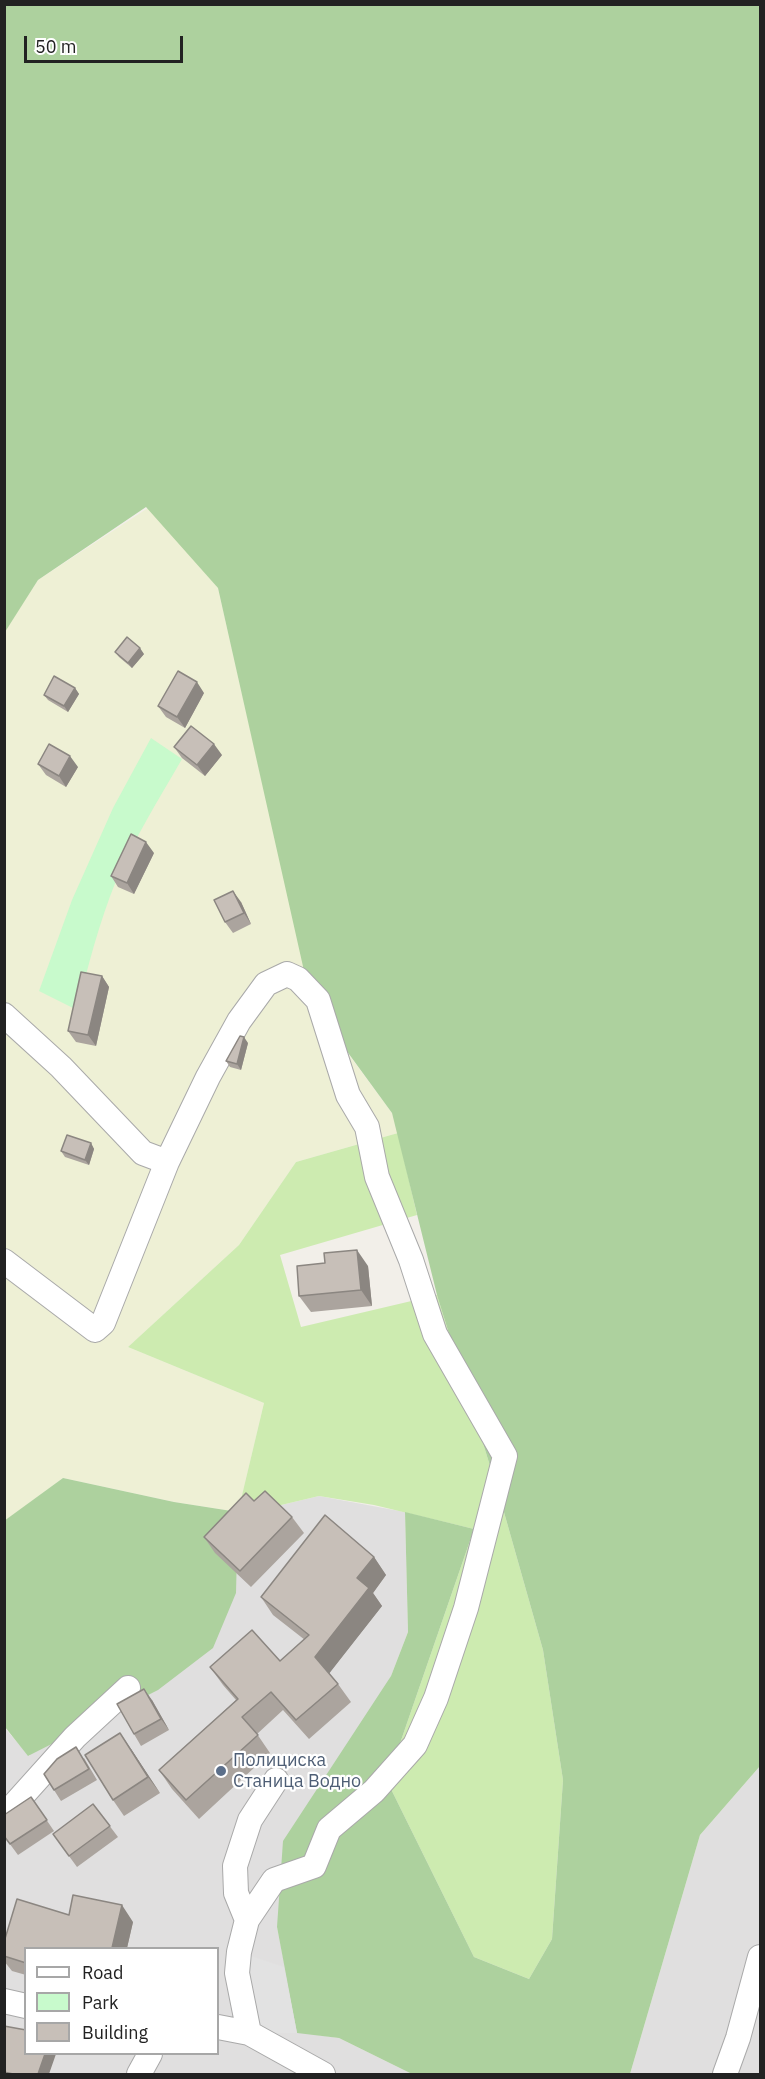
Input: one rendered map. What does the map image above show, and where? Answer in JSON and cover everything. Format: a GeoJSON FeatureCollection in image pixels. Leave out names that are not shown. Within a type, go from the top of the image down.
{"type":"FeatureCollection","features":[{"type":"Feature","properties":{"kind":"street"},"geometry":{"type":"LineString","coordinates":[[4,1262],[95,1330],[103,1323],[167,1162],[207,1077],[239,1021],[266,984],[287,974],[298,979],[318,1000],[348,1095],[367,1127],[377,1177],[411,1260],[435,1334],[505,1455],[466,1608],[436,1698],[415,1745],[374,1791],[329,1829],[314,1866],[274,1880],[247,1920],[237,1973],[249,2033]]}},
{"type":"Feature","properties":{"kind":"street"},"geometry":{"type":"LineString","coordinates":[[4,1015],[62,1066],[143,1153],[167,1162]]}},
{"type":"Feature","properties":{"kind":"street"},"geometry":{"type":"LineString","coordinates":[[4,1816],[75,1737],[128,1688]]}},
{"type":"Feature","properties":{"kind":"street"},"geometry":{"type":"LineString","coordinates":[[247,1920],[236,1893],[235,1866],[250,1821],[276,1780]]}},
{"type":"Feature","properties":{"kind":"street"},"geometry":{"type":"LineString","coordinates":[[724,2074],[738,2037],[760,1957]]}},
{"type":"Feature","properties":{"kind":"street"},"geometry":{"type":"LineString","coordinates":[[4,2001],[24,2006]]}},
{"type":"Feature","properties":{"kind":"street"},"geometry":{"type":"LineString","coordinates":[[219,2027],[249,2033],[323,2074]]}},
{"type":"Feature","properties":{"kind":"street"},"geometry":{"type":"LineString","coordinates":[[139,2074],[149,2055]]}},
{"type":"Feature","properties":{"kind":"shaded area"},"geometry":{"type":"Polygon","coordinates":[[[319,1496],[405,1512],[408,1632],[391,1676],[277,1927],[298,2032],[339,2038],[412,2074],[5,2074],[4,1727],[29,1756],[238,1512],[319,1496]]]}},
{"type":"Feature","properties":{"kind":"shaded area"},"geometry":{"type":"Polygon","coordinates":[[[760,1766],[760,2074],[630,2074],[700,1835],[760,1766]]]}},
{"type":"Feature","properties":{"kind":"shaded area"},"geometry":{"type":"Polygon","coordinates":[[[239,1952],[284,1967],[297,2033],[249,2033],[239,1952]]]}},
{"type":"Feature","properties":{"kind":"green space"},"geometry":{"type":"Polygon","coordinates":[[[5,5],[760,5],[760,1766],[700,1835],[630,2074],[412,2074],[339,2038],[297,2033],[277,1927],[283,1841],[391,1676],[408,1632],[405,1512],[474,1529],[387,1781],[474,1957],[529,1979],[552,1939],[563,1780],[543,1650],[500,1498],[437,1295],[392,1113],[311,1002],[218,588],[146,507],[38,580],[5,632],[5,5]]]}},
{"type":"Feature","properties":{"kind":"green space"},"geometry":{"type":"Polygon","coordinates":[[[151,506],[218,588],[261,777],[324,1021],[392,1113],[398,1133],[296,1162],[239,1245],[128,1347],[264,1403],[238,1512],[174,1502],[63,1478],[5,1521],[4,632],[38,580],[151,506]]]}},
{"type":"Feature","properties":{"kind":"green space"},"geometry":{"type":"Polygon","coordinates":[[[151,738],[182,759],[139,834],[116,881],[99,929],[77,1010],[39,991],[72,900],[113,808],[151,738]]]}},
{"type":"Feature","properties":{"kind":"green space"},"geometry":{"type":"Polygon","coordinates":[[[398,1133],[417,1215],[280,1255],[301,1327],[437,1295],[500,1498],[543,1650],[563,1780],[552,1939],[529,1979],[474,1957],[387,1781],[474,1529],[374,1505],[319,1496],[238,1512],[264,1403],[128,1347],[239,1245],[296,1162],[398,1133]]]}},
{"type":"Feature","properties":{"kind":"green space"},"geometry":{"type":"Polygon","coordinates":[[[63,1478],[174,1502],[238,1512],[236,1593],[213,1648],[158,1690],[28,1756],[5,1727],[4,1521],[63,1478]]]}},
{"type":"Feature","properties":{"kind":"building"},"geometry":{"type":"Polygon","coordinates":[[[127,637],[140,648],[128,663],[115,652],[127,637]]]}},
{"type":"Feature","properties":{"kind":"building"},"geometry":{"type":"Polygon","coordinates":[[[178,671],[197,682],[177,717],[158,706],[178,671]]]}},
{"type":"Feature","properties":{"kind":"building"},"geometry":{"type":"Polygon","coordinates":[[[54,676],[75,688],[64,706],[44,695],[54,676]]]}},
{"type":"Feature","properties":{"kind":"building"},"geometry":{"type":"Polygon","coordinates":[[[191,726],[214,744],[197,765],[174,747],[191,726]]]}},
{"type":"Feature","properties":{"kind":"building"},"geometry":{"type":"Polygon","coordinates":[[[49,744],[70,756],[59,776],[38,764],[49,744]]]}},
{"type":"Feature","properties":{"kind":"building"},"geometry":{"type":"Polygon","coordinates":[[[131,834],[146,842],[127,883],[111,876],[131,834]]]}},
{"type":"Feature","properties":{"kind":"building"},"geometry":{"type":"Polygon","coordinates":[[[233,891],[244,913],[225,922],[214,900],[233,891]]]}},
{"type":"Feature","properties":{"kind":"building"},"geometry":{"type":"Polygon","coordinates":[[[81,972],[102,976],[88,1035],[68,1031],[81,972]]]}},
{"type":"Feature","properties":{"kind":"building"},"geometry":{"type":"Polygon","coordinates":[[[240,1036],[244,1037],[237,1064],[226,1061],[240,1036]]]}},
{"type":"Feature","properties":{"kind":"building"},"geometry":{"type":"Polygon","coordinates":[[[67,1135],[91,1143],[85,1160],[61,1151],[67,1135]]]}},
{"type":"Feature","properties":{"kind":"building"},"geometry":{"type":"Polygon","coordinates":[[[357,1250],[361,1290],[299,1296],[297,1266],[325,1263],[324,1253],[357,1250]]]}},
{"type":"Feature","properties":{"kind":"building"},"geometry":{"type":"Polygon","coordinates":[[[265,1491],[292,1517],[240,1571],[204,1537],[246,1493],[254,1501],[265,1491]]]}},
{"type":"Feature","properties":{"kind":"building"},"geometry":{"type":"Polygon","coordinates":[[[325,1515],[374,1557],[357,1578],[369,1588],[315,1657],[338,1684],[296,1720],[271,1692],[242,1717],[258,1735],[186,1800],[159,1770],[238,1699],[210,1667],[252,1630],[280,1661],[309,1635],[261,1597],[325,1515]]]}},
{"type":"Feature","properties":{"kind":"building"},"geometry":{"type":"Polygon","coordinates":[[[144,1689],[161,1719],[134,1734],[117,1704],[144,1689]]]}},
{"type":"Feature","properties":{"kind":"building"},"geometry":{"type":"Polygon","coordinates":[[[120,1733],[148,1777],[113,1800],[85,1755],[120,1733]]]}},
{"type":"Feature","properties":{"kind":"building"},"geometry":{"type":"Polygon","coordinates":[[[76,1747],[89,1769],[54,1790],[44,1774],[57,1759],[76,1747]]]}},
{"type":"Feature","properties":{"kind":"building"},"geometry":{"type":"Polygon","coordinates":[[[31,1797],[47,1820],[10,1844],[4,1836],[4,1815],[31,1797]]]}},
{"type":"Feature","properties":{"kind":"building"},"geometry":{"type":"Polygon","coordinates":[[[93,1804],[110,1826],[69,1856],[53,1834],[93,1804]]]}},
{"type":"Feature","properties":{"kind":"building"},"geometry":{"type":"Polygon","coordinates":[[[73,1895],[122,1905],[112,1947],[24,1947],[24,1962],[4,1956],[4,1942],[17,1899],[69,1915],[73,1895]]]}},
{"type":"Feature","properties":{"kind":"building"},"geometry":{"type":"Polygon","coordinates":[[[4,2026],[24,2030],[24,2055],[45,2055],[38,2074],[4,2072],[4,2026]]]}},
{"type":"Feature","properties":{"kind":"place","name":"Полициска Станица Водно"},"geometry":{"type":"Point","coordinates":[221,1771]}}]}
